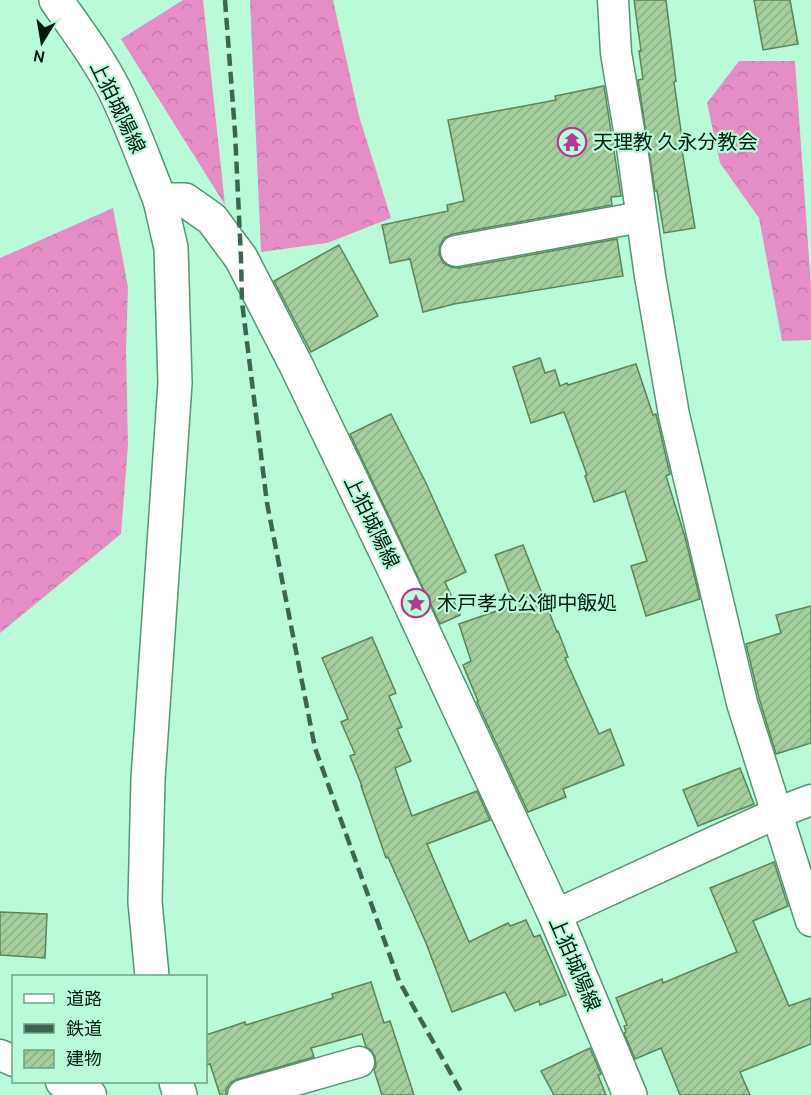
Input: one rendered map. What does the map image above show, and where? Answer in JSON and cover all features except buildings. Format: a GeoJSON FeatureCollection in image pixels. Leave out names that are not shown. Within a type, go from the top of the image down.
{"type":"FeatureCollection","features":[{"type":"Feature","properties":{"kind":"main road","name":"上狛城陽線"},"geometry":{"type":"LineString","coordinates":[[56,0],[88,46],[113,88],[160,200],[186,200],[212,219],[241,258],[296,365],[397,575],[555,915],[630,1095]]}},
{"type":"Feature","properties":{"kind":"main road"},"geometry":{"type":"LineString","coordinates":[[152,975],[146,902],[148,779],[175,384],[171,248],[160,200]]}},
{"type":"Feature","properties":{"kind":"street"},"geometry":{"type":"LineString","coordinates":[[613,0],[616,53],[674,415],[742,703],[811,921]]}},
{"type":"Feature","properties":{"kind":"street"},"geometry":{"type":"LineString","coordinates":[[456,250],[641,217]]}},
{"type":"Feature","properties":{"kind":"street"},"geometry":{"type":"LineString","coordinates":[[555,915],[777,813],[811,800]]}},
{"type":"Feature","properties":{"kind":"street"},"geometry":{"type":"LineString","coordinates":[[243,1095],[359,1062]]}},
{"type":"Feature","properties":{"kind":"street"},"geometry":{"type":"LineString","coordinates":[[63,1083],[91,1095]]}},
{"type":"Feature","properties":{"kind":"green space"},"geometry":{"type":"Polygon","coordinates":[[[183,0],[203,0],[225,205],[121,39],[183,0]]]}},
{"type":"Feature","properties":{"kind":"green space"},"geometry":{"type":"Polygon","coordinates":[[[250,0],[333,0],[359,116],[391,218],[327,243],[261,252],[250,0]]]}},
{"type":"Feature","properties":{"kind":"green space"},"geometry":{"type":"Polygon","coordinates":[[[739,61],[795,61],[811,286],[811,340],[782,341],[759,218],[720,163],[707,103],[739,61]]]}},
{"type":"Feature","properties":{"kind":"green space"},"geometry":{"type":"Polygon","coordinates":[[[113,208],[128,287],[126,350],[128,445],[121,534],[0,633],[0,258],[113,208]]]}},
{"type":"Feature","properties":{"kind":"railway"},"geometry":{"type":"LineString","coordinates":[[225,0],[235,132],[242,302],[267,503],[315,748],[399,981],[463,1095]]}},
{"type":"Feature","properties":{"kind":"place","name":"天理教 久永分教会"},"geometry":{"type":"Point","coordinates":[572,142]}},
{"type":"Feature","properties":{"kind":"place","name":"木戸孝允公御中飯処"},"geometry":{"type":"Point","coordinates":[416,603]}}]}
